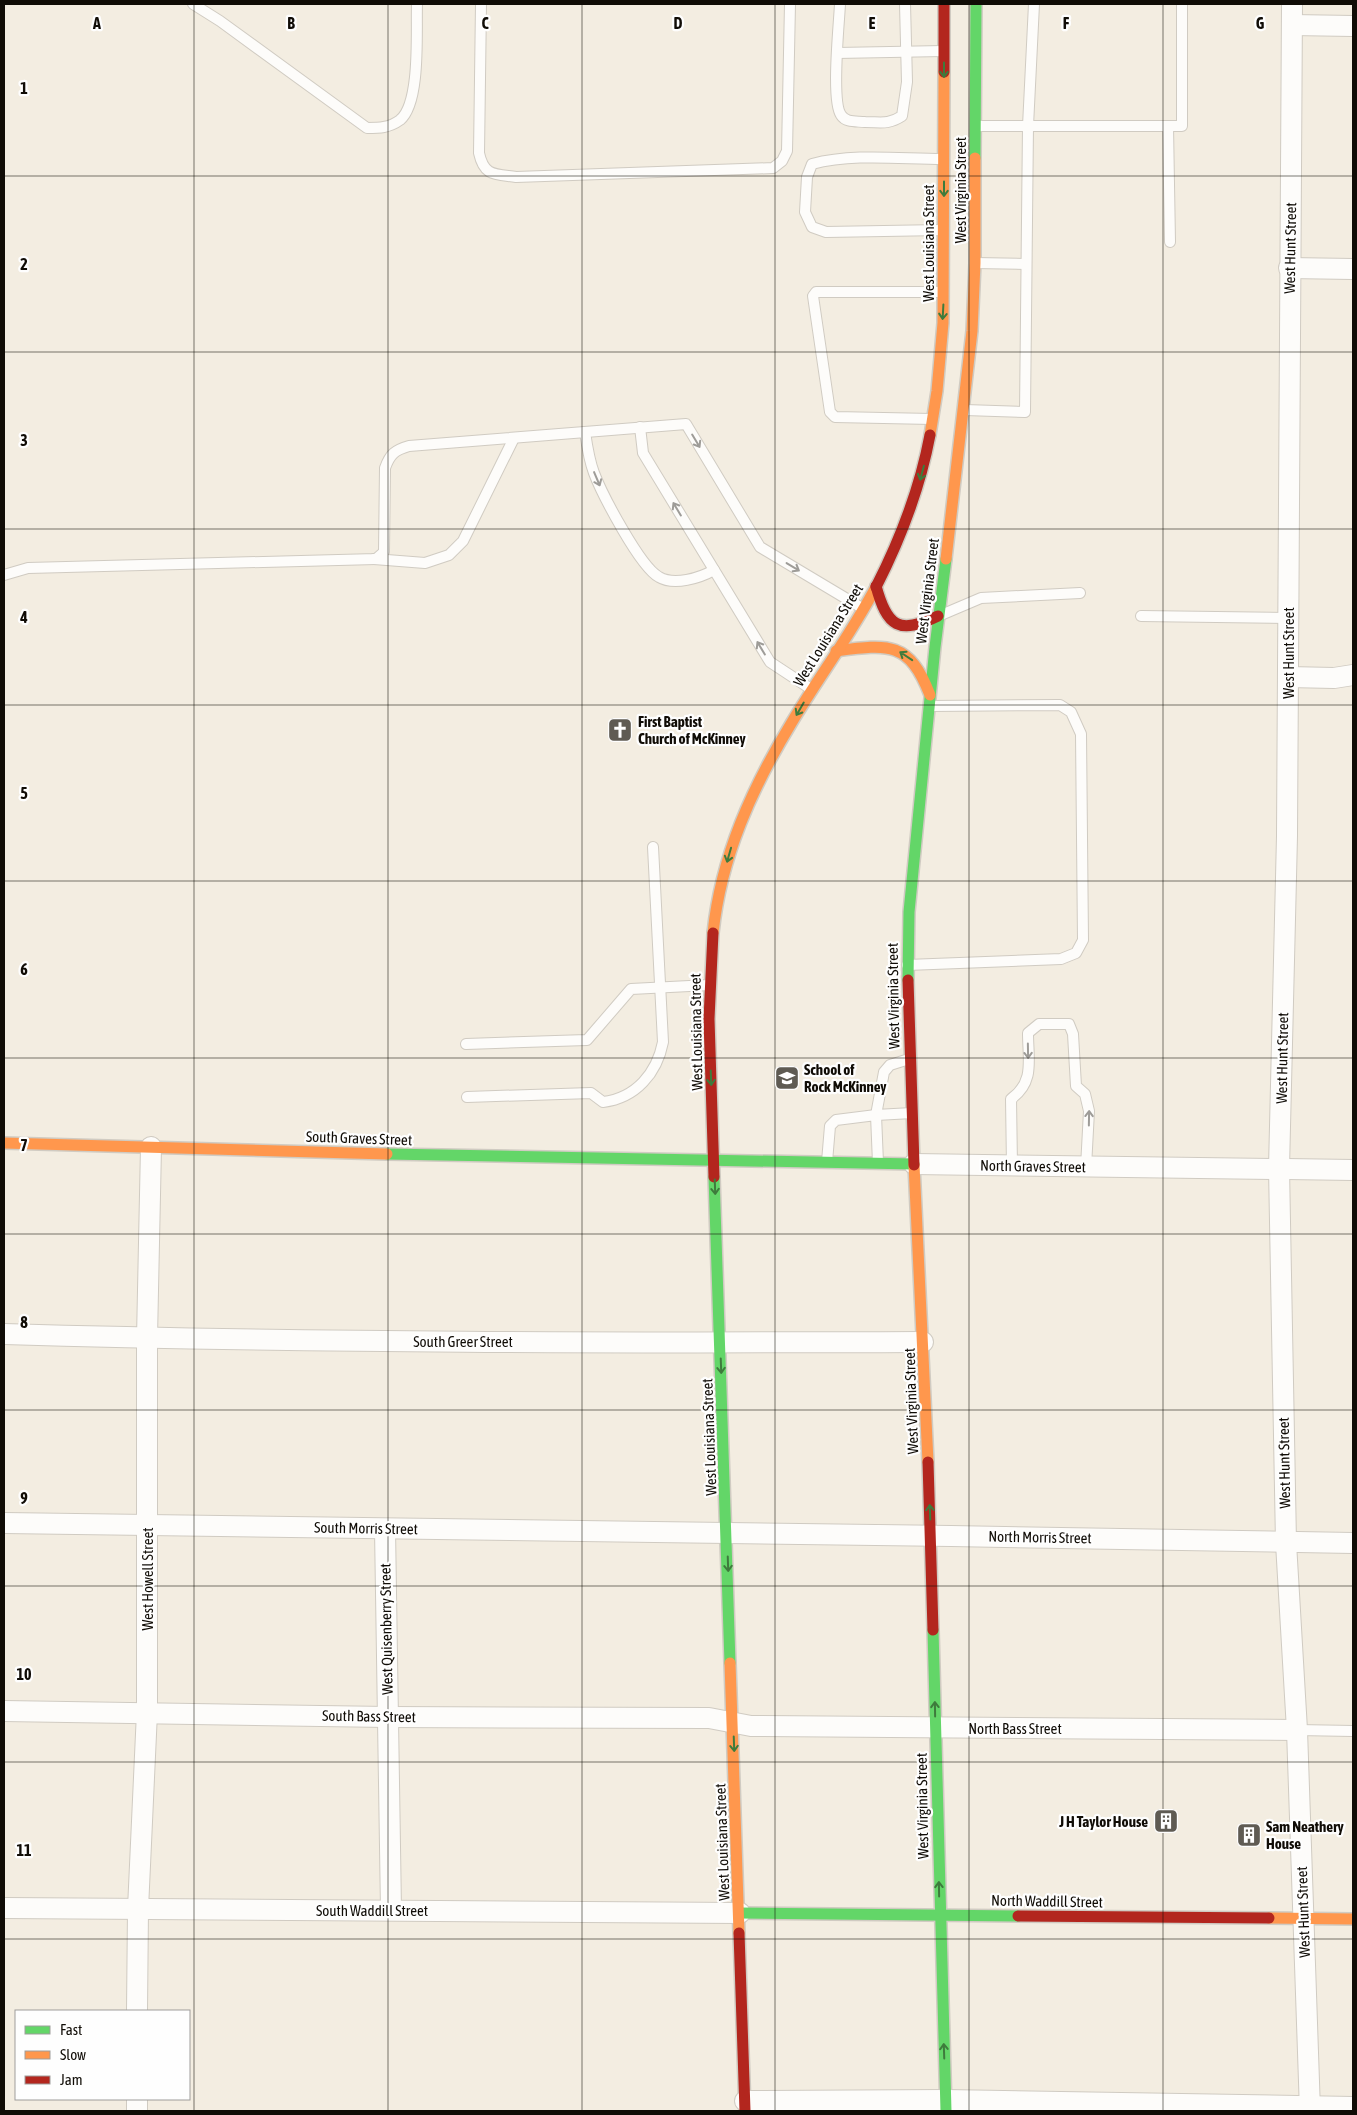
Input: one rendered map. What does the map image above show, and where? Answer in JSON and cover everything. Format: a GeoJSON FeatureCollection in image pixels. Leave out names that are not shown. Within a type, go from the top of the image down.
{"type":"FeatureCollection","features":[{"type":"Feature","properties":{"kind":"main road","name":"West Louisiana Street"},"geometry":{"type":"LineString","coordinates":[[745,2106],[709,986],[715,914],[732,844],[758,784],[812,689],[876,586],[900,534],[917,490],[928,448],[933,419],[941,338],[943,292],[948,263],[944,230],[944,4]]}},
{"type":"Feature","properties":{"kind":"main road","name":"West Virginia Street"},"geometry":{"type":"LineString","coordinates":[[946,2106],[931,1535],[907,965],[909,912],[938,616],[964,410],[972,323],[971,263],[976,4]]}},
{"type":"Feature","properties":{"kind":"main road"},"geometry":{"type":"LineString","coordinates":[[876,586],[883,612],[897,625],[906,628],[916,627],[938,616]]}},
{"type":"Feature","properties":{"kind":"main road"},"geometry":{"type":"LineString","coordinates":[[836,651],[878,647],[897,650],[912,658],[924,675],[930,701]]}},
{"type":"Feature","properties":{"kind":"main road","name":"South Graves Street"},"geometry":{"type":"LineString","coordinates":[[4,1143],[714,1161]]}},
{"type":"Feature","properties":{"kind":"main road","name":"North Graves Street"},"geometry":{"type":"LineString","coordinates":[[714,1161],[914,1164]]}},
{"type":"Feature","properties":{"kind":"main road","name":"North Waddill Street"},"geometry":{"type":"LineString","coordinates":[[740,1913],[1353,1919]]}},
{"type":"Feature","properties":{"kind":"street","name":"West Hunt Street"},"geometry":{"type":"LineString","coordinates":[[1292,4],[1287,836],[1279,1168],[1286,1543],[1297,1730],[1310,2109]]}},
{"type":"Feature","properties":{"kind":"street"},"geometry":{"type":"LineString","coordinates":[[1292,25],[1353,26]]}},
{"type":"Feature","properties":{"kind":"street"},"geometry":{"type":"LineString","coordinates":[[1289,268],[1353,269]]}},
{"type":"Feature","properties":{"kind":"street"},"geometry":{"type":"LineString","coordinates":[[1288,677],[1334,678],[1353,675]]}},
{"type":"Feature","properties":{"kind":"street","name":"West Howell Street"},"geometry":{"type":"LineString","coordinates":[[137,2010],[138,1909],[147,1712],[148,1338],[151,1148]]}},
{"type":"Feature","properties":{"kind":"street","name":"North Graves Street"},"geometry":{"type":"LineString","coordinates":[[914,1164],[1353,1170]]}},
{"type":"Feature","properties":{"kind":"street","name":"South Greer Street"},"geometry":{"type":"LineString","coordinates":[[4,1334],[148,1338],[923,1342]]}},
{"type":"Feature","properties":{"kind":"street","name":"South Morris Street"},"geometry":{"type":"LineString","coordinates":[[4,1523],[728,1533]]}},
{"type":"Feature","properties":{"kind":"street","name":"West Quisenberry Street"},"geometry":{"type":"LineString","coordinates":[[385,1528],[391,1910]]}},
{"type":"Feature","properties":{"kind":"street","name":"North Morris Street"},"geometry":{"type":"LineString","coordinates":[[728,1533],[1353,1543]]}},
{"type":"Feature","properties":{"kind":"street","name":"South Bass Street"},"geometry":{"type":"LineString","coordinates":[[4,1711],[709,1718],[734,1723]]}},
{"type":"Feature","properties":{"kind":"street","name":"North Bass Street"},"geometry":{"type":"LineString","coordinates":[[734,1723],[751,1726],[1297,1730]]}},
{"type":"Feature","properties":{"kind":"street","name":"South Waddill Street"},"geometry":{"type":"LineString","coordinates":[[4,1908],[740,1913]]}},
{"type":"Feature","properties":{"kind":"street"},"geometry":{"type":"LineString","coordinates":[[745,2106],[1310,2109],[1353,2107]]}},
{"type":"Feature","properties":{"kind":"lane"},"geometry":{"type":"LineString","coordinates":[[193,4],[220,21],[367,128],[384,128],[401,119],[410,101],[415,80],[416,4]]}},
{"type":"Feature","properties":{"kind":"lane"},"geometry":{"type":"LineString","coordinates":[[481,4],[479,152],[482,165],[490,172],[516,176],[760,170],[773,168],[782,161],[787,151],[790,4]]}},
{"type":"Feature","properties":{"kind":"lane"},"geometry":{"type":"LineString","coordinates":[[840,4],[837,108],[841,116],[847,121],[892,122],[902,116],[907,82],[905,4]]}},
{"type":"Feature","properties":{"kind":"lane"},"geometry":{"type":"LineString","coordinates":[[964,410],[1024,412],[1028,126],[1034,4]]}},
{"type":"Feature","properties":{"kind":"lane"},"geometry":{"type":"LineString","coordinates":[[975,126],[1182,126],[1182,4]]}},
{"type":"Feature","properties":{"kind":"lane"},"geometry":{"type":"LineString","coordinates":[[838,53],[944,51]]}},
{"type":"Feature","properties":{"kind":"lane"},"geometry":{"type":"LineString","coordinates":[[1168,126],[1170,242]]}},
{"type":"Feature","properties":{"kind":"lane"},"geometry":{"type":"LineString","coordinates":[[944,159],[848,158],[830,159],[812,164],[806,177],[805,212],[812,226],[826,232],[944,230]]}},
{"type":"Feature","properties":{"kind":"lane"},"geometry":{"type":"LineString","coordinates":[[971,263],[1026,264]]}},
{"type":"Feature","properties":{"kind":"lane"},"geometry":{"type":"LineString","coordinates":[[933,419],[835,417],[830,412],[813,296],[816,292],[943,292]]}},
{"type":"Feature","properties":{"kind":"lane"},"geometry":{"type":"LineString","coordinates":[[373,559],[384,552],[385,468],[388,458],[394,450],[408,446],[686,424],[760,547],[863,609]]}},
{"type":"Feature","properties":{"kind":"lane"},"geometry":{"type":"LineString","coordinates":[[640,427],[643,452],[770,662],[812,689]]}},
{"type":"Feature","properties":{"kind":"lane"},"geometry":{"type":"LineString","coordinates":[[585,432],[588,456],[601,488],[629,539],[648,567],[659,577],[672,580],[694,578],[714,570]]}},
{"type":"Feature","properties":{"kind":"lane"},"geometry":{"type":"LineString","coordinates":[[4,575],[28,568],[373,559],[425,563],[448,555],[463,541],[514,438]]}},
{"type":"Feature","properties":{"kind":"lane"},"geometry":{"type":"LineString","coordinates":[[938,616],[981,598],[1080,593]]}},
{"type":"Feature","properties":{"kind":"lane"},"geometry":{"type":"LineString","coordinates":[[1141,616],[1288,618]]}},
{"type":"Feature","properties":{"kind":"lane"},"geometry":{"type":"LineString","coordinates":[[907,965],[1061,959],[1076,953],[1083,940],[1081,734],[1071,712],[1060,705],[930,701]]}},
{"type":"Feature","properties":{"kind":"lane"},"geometry":{"type":"LineString","coordinates":[[467,1097],[591,1093],[603,1102],[616,1101],[649,1078],[661,1054],[663,1042],[653,847]]}},
{"type":"Feature","properties":{"kind":"lane"},"geometry":{"type":"LineString","coordinates":[[466,1044],[587,1040],[631,989],[709,986]]}},
{"type":"Feature","properties":{"kind":"lane"},"geometry":{"type":"LineString","coordinates":[[1012,1166],[1012,1099],[1022,1092],[1029,1076],[1028,1033],[1039,1024],[1069,1024],[1073,1034],[1076,1086],[1085,1094],[1090,1111],[1086,1167]]}},
{"type":"Feature","properties":{"kind":"lane"},"geometry":{"type":"LineString","coordinates":[[878,1164],[876,1115],[884,1072],[890,1065],[910,1059]]}},
{"type":"Feature","properties":{"kind":"lane"},"geometry":{"type":"LineString","coordinates":[[826,1163],[830,1126],[836,1120],[912,1113]]}},
{"type":"Feature","properties":{"kind":"lane"},"geometry":{"type":"LineString","coordinates":[[1297,1730],[1353,1731]]}},
{"type":"Feature","properties":{"kind":"traffic: fast"},"geometry":{"type":"LineString","coordinates":[[975,158],[976,4]]}},
{"type":"Feature","properties":{"kind":"traffic: fast"},"geometry":{"type":"LineString","coordinates":[[908,980],[909,912],[935,647],[946,559]]}},
{"type":"Feature","properties":{"kind":"traffic: fast"},"geometry":{"type":"LineString","coordinates":[[387,1154],[914,1164]]}},
{"type":"Feature","properties":{"kind":"traffic: fast"},"geometry":{"type":"LineString","coordinates":[[714,1177],[730,1663]]}},
{"type":"Feature","properties":{"kind":"traffic: fast"},"geometry":{"type":"LineString","coordinates":[[933,1630],[946,2111]]}},
{"type":"Feature","properties":{"kind":"traffic: fast"},"geometry":{"type":"LineString","coordinates":[[740,1913],[1018,1916]]}},
{"type":"Feature","properties":{"kind":"traffic: slow"},"geometry":{"type":"LineString","coordinates":[[930,435],[937,391],[943,323],[944,72]]}},
{"type":"Feature","properties":{"kind":"traffic: slow"},"geometry":{"type":"LineString","coordinates":[[946,559],[972,331],[975,263],[975,158]]}},
{"type":"Feature","properties":{"kind":"traffic: slow"},"geometry":{"type":"LineString","coordinates":[[713,933],[723,877],[731,850],[752,797],[777,747],[876,587]]}},
{"type":"Feature","properties":{"kind":"traffic: slow"},"geometry":{"type":"LineString","coordinates":[[836,651],[870,647],[895,650],[914,664],[930,695]]}},
{"type":"Feature","properties":{"kind":"traffic: slow"},"geometry":{"type":"LineString","coordinates":[[4,1143],[387,1154]]}},
{"type":"Feature","properties":{"kind":"traffic: slow"},"geometry":{"type":"LineString","coordinates":[[914,1165],[928,1462]]}},
{"type":"Feature","properties":{"kind":"traffic: slow"},"geometry":{"type":"LineString","coordinates":[[730,1663],[739,1933]]}},
{"type":"Feature","properties":{"kind":"traffic: slow"},"geometry":{"type":"LineString","coordinates":[[1269,1918],[1353,1919]]}},
{"type":"Feature","properties":{"kind":"traffic: jam"},"geometry":{"type":"LineString","coordinates":[[944,4],[944,72]]}},
{"type":"Feature","properties":{"kind":"traffic: jam"},"geometry":{"type":"LineString","coordinates":[[876,587],[894,550],[909,512],[921,474],[930,435]]}},
{"type":"Feature","properties":{"kind":"traffic: jam"},"geometry":{"type":"LineString","coordinates":[[876,586],[885,611],[896,624],[904,626],[913,625],[938,616]]}},
{"type":"Feature","properties":{"kind":"traffic: jam"},"geometry":{"type":"LineString","coordinates":[[713,933],[709,1019],[714,1177]]}},
{"type":"Feature","properties":{"kind":"traffic: jam"},"geometry":{"type":"LineString","coordinates":[[908,980],[914,1165]]}},
{"type":"Feature","properties":{"kind":"traffic: jam"},"geometry":{"type":"LineString","coordinates":[[928,1462],[933,1630]]}},
{"type":"Feature","properties":{"kind":"traffic: jam"},"geometry":{"type":"LineString","coordinates":[[1018,1916],[1269,1918]]}},
{"type":"Feature","properties":{"kind":"traffic: jam"},"geometry":{"type":"LineString","coordinates":[[739,1933],[745,2111]]}},
{"type":"Feature","properties":{"kind":"place","name":"First Baptist Church of McKinney"},"geometry":{"type":"Point","coordinates":[620,730]}},
{"type":"Feature","properties":{"kind":"place","name":"School of Rock McKinney"},"geometry":{"type":"Point","coordinates":[787,1078]}},
{"type":"Feature","properties":{"kind":"place","name":"J H Taylor House"},"geometry":{"type":"Point","coordinates":[1166,1821]}},
{"type":"Feature","properties":{"kind":"place","name":"Sam Neathery House"},"geometry":{"type":"Point","coordinates":[1249,1835]}}]}
